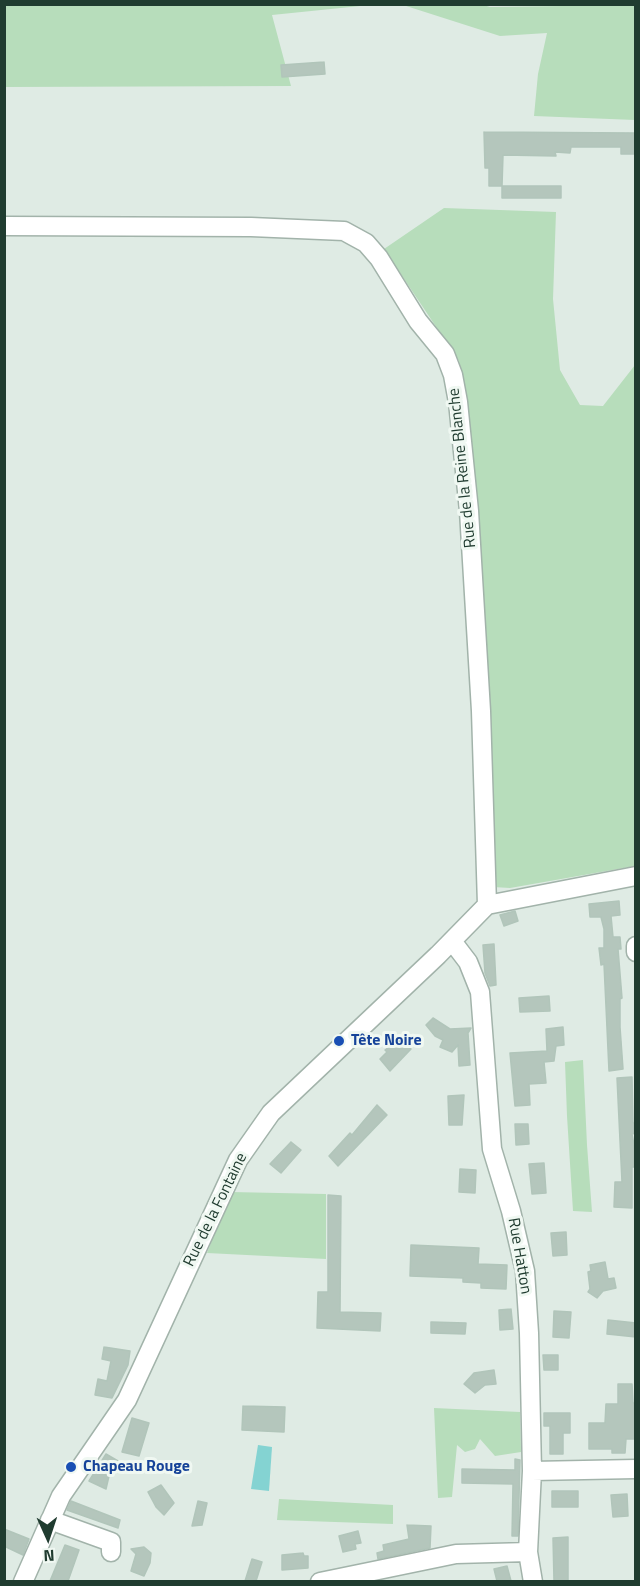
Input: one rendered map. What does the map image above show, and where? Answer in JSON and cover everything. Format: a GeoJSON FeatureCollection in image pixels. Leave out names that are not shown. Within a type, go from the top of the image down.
{"type":"FeatureCollection","features":[{"type":"Feature","properties":{"kind":"street","name":"Rue de la Reine Blanche"},"geometry":{"type":"LineString","coordinates":[[4,226],[251,227],[344,231],[366,243],[379,258],[418,321],[445,354],[453,375],[458,402],[469,511],[480,700],[487,905]]}},
{"type":"Feature","properties":{"kind":"street"},"geometry":{"type":"LineString","coordinates":[[487,905],[636,876]]}},
{"type":"Feature","properties":{"kind":"street","name":"Rue de la Fontaine"},"geometry":{"type":"LineString","coordinates":[[23,1581],[50,1520],[76,1471],[127,1400],[228,1180],[251,1138],[296,1088],[487,905]]}},
{"type":"Feature","properties":{"kind":"street","name":"Rue Hatton"},"geometry":{"type":"LineString","coordinates":[[452,940],[468,962],[480,992],[492,1149],[511,1211],[525,1271],[529,1333],[532,1471],[528,1552],[533,1581]]}},
{"type":"Feature","properties":{"kind":"street"},"geometry":{"type":"LineString","coordinates":[[636,946],[636,952]]}},
{"type":"Feature","properties":{"kind":"street"},"geometry":{"type":"LineString","coordinates":[[532,1471],[636,1469]]}},
{"type":"Feature","properties":{"kind":"street"},"geometry":{"type":"LineString","coordinates":[[50,1520],[111,1542],[111,1551]]}},
{"type":"Feature","properties":{"kind":"street"},"geometry":{"type":"LineString","coordinates":[[321,1581],[456,1554],[528,1552]]}},
{"type":"Feature","properties":{"kind":"green space"},"geometry":{"type":"Polygon","coordinates":[[[480,4],[490,7],[635,5],[635,120],[534,116],[538,74],[547,33],[500,36],[403,5],[480,4]]]}},
{"type":"Feature","properties":{"kind":"green space"},"geometry":{"type":"Polygon","coordinates":[[[4,5],[370,5],[272,15],[291,86],[5,87],[4,5]]]}},
{"type":"Feature","properties":{"kind":"green space"},"geometry":{"type":"Polygon","coordinates":[[[444,208],[556,212],[553,299],[560,370],[580,405],[603,406],[635,365],[635,866],[510,888],[493,887],[459,361],[384,249],[444,208]]]}},
{"type":"Feature","properties":{"kind":"green space"},"geometry":{"type":"Polygon","coordinates":[[[583,1060],[592,1212],[573,1211],[567,1116],[565,1062],[583,1060]]]}},
{"type":"Feature","properties":{"kind":"green space"},"geometry":{"type":"Polygon","coordinates":[[[231,1192],[326,1194],[326,1259],[207,1253],[231,1192]]]}},
{"type":"Feature","properties":{"kind":"green space"},"geometry":{"type":"Polygon","coordinates":[[[434,1408],[520,1412],[521,1452],[495,1456],[480,1439],[475,1449],[465,1452],[457,1445],[452,1497],[438,1498],[434,1408]]]}},
{"type":"Feature","properties":{"kind":"green space"},"geometry":{"type":"Polygon","coordinates":[[[279,1499],[393,1505],[393,1524],[277,1520],[279,1499]]]}},
{"type":"Feature","properties":{"kind":"water"},"geometry":{"type":"Polygon","coordinates":[[[258,1445],[272,1447],[269,1491],[251,1489],[258,1445]]]}},
{"type":"Feature","properties":{"kind":"building"},"geometry":{"type":"Polygon","coordinates":[[[324,62],[325,74],[282,77],[281,65],[324,62]]]}},
{"type":"Feature","properties":{"kind":"building"},"geometry":{"type":"Polygon","coordinates":[[[484,132],[635,133],[636,154],[621,154],[621,147],[571,147],[570,153],[555,152],[556,156],[503,155],[502,186],[489,186],[489,168],[485,168],[484,132]]]}},
{"type":"Feature","properties":{"kind":"building"},"geometry":{"type":"Polygon","coordinates":[[[502,186],[561,186],[561,198],[502,198],[502,186]]]}},
{"type":"Feature","properties":{"kind":"building"},"geometry":{"type":"Polygon","coordinates":[[[619,901],[620,915],[611,916],[613,937],[620,937],[621,949],[618,949],[622,998],[620,999],[620,1027],[623,1069],[609,1071],[604,964],[601,965],[599,948],[604,948],[604,929],[601,917],[590,917],[589,904],[619,901]]]}},
{"type":"Feature","properties":{"kind":"building"},"geometry":{"type":"Polygon","coordinates":[[[515,911],[518,921],[504,926],[500,915],[515,911]]]}},
{"type":"Feature","properties":{"kind":"building"},"geometry":{"type":"Polygon","coordinates":[[[494,944],[496,985],[490,986],[485,973],[483,945],[494,944]]]}},
{"type":"Feature","properties":{"kind":"building"},"geometry":{"type":"Polygon","coordinates":[[[549,996],[550,1011],[520,1012],[519,998],[549,996]]]}},
{"type":"Feature","properties":{"kind":"building"},"geometry":{"type":"Polygon","coordinates":[[[433,1018],[450,1029],[471,1028],[468,1033],[470,1065],[459,1066],[458,1045],[452,1052],[440,1047],[443,1040],[435,1036],[426,1025],[433,1018]]]}},
{"type":"Feature","properties":{"kind":"building"},"geometry":{"type":"Polygon","coordinates":[[[563,1027],[564,1045],[556,1046],[554,1061],[544,1062],[546,1083],[529,1084],[530,1105],[515,1106],[510,1053],[547,1051],[546,1029],[563,1027]]]}},
{"type":"Feature","properties":{"kind":"building"},"geometry":{"type":"Polygon","coordinates":[[[401,1038],[411,1049],[390,1071],[380,1059],[387,1052],[385,1050],[401,1038]]]}},
{"type":"Feature","properties":{"kind":"building"},"geometry":{"type":"Polygon","coordinates":[[[632,1077],[633,1123],[636,1123],[636,1133],[632,1134],[636,1167],[632,1167],[632,1208],[614,1207],[615,1182],[622,1182],[617,1078],[632,1077]]]}},
{"type":"Feature","properties":{"kind":"building"},"geometry":{"type":"Polygon","coordinates":[[[464,1095],[462,1125],[449,1125],[448,1096],[464,1095]]]}},
{"type":"Feature","properties":{"kind":"building"},"geometry":{"type":"Polygon","coordinates":[[[377,1105],[387,1115],[338,1166],[329,1156],[350,1133],[352,1135],[377,1105]]]}},
{"type":"Feature","properties":{"kind":"building"},"geometry":{"type":"Polygon","coordinates":[[[515,1124],[528,1124],[529,1144],[516,1145],[515,1124]]]}},
{"type":"Feature","properties":{"kind":"building"},"geometry":{"type":"Polygon","coordinates":[[[291,1142],[301,1150],[281,1173],[270,1164],[291,1142]]]}},
{"type":"Feature","properties":{"kind":"building"},"geometry":{"type":"Polygon","coordinates":[[[544,1163],[546,1193],[532,1194],[529,1164],[544,1163]]]}},
{"type":"Feature","properties":{"kind":"building"},"geometry":{"type":"Polygon","coordinates":[[[460,1169],[476,1170],[475,1193],[459,1192],[460,1169]]]}},
{"type":"Feature","properties":{"kind":"building"},"geometry":{"type":"Polygon","coordinates":[[[328,1195],[341,1196],[340,1312],[381,1313],[380,1331],[317,1328],[318,1292],[328,1292],[328,1195]]]}},
{"type":"Feature","properties":{"kind":"building"},"geometry":{"type":"Polygon","coordinates":[[[566,1232],[567,1255],[553,1256],[551,1233],[566,1232]]]}},
{"type":"Feature","properties":{"kind":"building"},"geometry":{"type":"Polygon","coordinates":[[[411,1245],[479,1248],[478,1264],[507,1265],[506,1289],[481,1288],[481,1283],[463,1282],[463,1278],[410,1276],[411,1245]]]}},
{"type":"Feature","properties":{"kind":"building"},"geometry":{"type":"Polygon","coordinates":[[[605,1262],[608,1279],[614,1278],[616,1288],[603,1291],[597,1298],[588,1292],[590,1289],[588,1272],[591,1271],[590,1265],[605,1262]]]}},
{"type":"Feature","properties":{"kind":"building"},"geometry":{"type":"Polygon","coordinates":[[[511,1309],[513,1329],[500,1330],[499,1310],[511,1309]]]}},
{"type":"Feature","properties":{"kind":"building"},"geometry":{"type":"Polygon","coordinates":[[[554,1311],[571,1312],[569,1338],[553,1337],[554,1311]]]}},
{"type":"Feature","properties":{"kind":"building"},"geometry":{"type":"Polygon","coordinates":[[[608,1320],[636,1323],[636,1337],[607,1334],[608,1320]]]}},
{"type":"Feature","properties":{"kind":"building"},"geometry":{"type":"Polygon","coordinates":[[[431,1322],[466,1323],[465,1334],[431,1333],[431,1322]]]}},
{"type":"Feature","properties":{"kind":"building"},"geometry":{"type":"Polygon","coordinates":[[[104,1347],[130,1351],[128,1365],[112,1398],[95,1395],[98,1379],[107,1381],[111,1361],[102,1359],[104,1347]]]}},
{"type":"Feature","properties":{"kind":"building"},"geometry":{"type":"Polygon","coordinates":[[[543,1355],[558,1355],[558,1370],[544,1370],[543,1355]]]}},
{"type":"Feature","properties":{"kind":"building"},"geometry":{"type":"Polygon","coordinates":[[[494,1370],[496,1384],[485,1385],[475,1393],[464,1384],[474,1373],[494,1370]]]}},
{"type":"Feature","properties":{"kind":"building"},"geometry":{"type":"Polygon","coordinates":[[[618,1384],[632,1384],[633,1403],[636,1403],[636,1439],[626,1439],[625,1453],[612,1453],[612,1449],[589,1449],[589,1423],[605,1423],[606,1404],[618,1404],[618,1384]]]}},
{"type":"Feature","properties":{"kind":"building"},"geometry":{"type":"Polygon","coordinates":[[[243,1406],[285,1407],[284,1432],[242,1430],[243,1406]]]}},
{"type":"Feature","properties":{"kind":"building"},"geometry":{"type":"Polygon","coordinates":[[[544,1413],[570,1413],[570,1433],[563,1433],[563,1454],[550,1454],[550,1426],[544,1426],[544,1413]]]}},
{"type":"Feature","properties":{"kind":"building"},"geometry":{"type":"Polygon","coordinates":[[[132,1418],[149,1423],[139,1456],[122,1452],[132,1418]]]}},
{"type":"Feature","properties":{"kind":"building"},"geometry":{"type":"Polygon","coordinates":[[[106,1454],[118,1461],[109,1476],[106,1489],[89,1481],[106,1454]]]}},
{"type":"Feature","properties":{"kind":"building"},"geometry":{"type":"Polygon","coordinates":[[[515,1459],[520,1460],[518,1536],[512,1536],[513,1484],[462,1483],[462,1469],[515,1470],[515,1459]]]}},
{"type":"Feature","properties":{"kind":"building"},"geometry":{"type":"Polygon","coordinates":[[[161,1485],[174,1503],[164,1515],[156,1507],[148,1492],[161,1485]]]}},
{"type":"Feature","properties":{"kind":"building"},"geometry":{"type":"Polygon","coordinates":[[[552,1491],[578,1491],[578,1507],[552,1507],[552,1491]]]}},
{"type":"Feature","properties":{"kind":"building"},"geometry":{"type":"Polygon","coordinates":[[[627,1494],[628,1516],[613,1517],[611,1495],[627,1494]]]}},
{"type":"Feature","properties":{"kind":"building"},"geometry":{"type":"Polygon","coordinates":[[[71,1501],[120,1520],[118,1528],[67,1510],[71,1501]]]}},
{"type":"Feature","properties":{"kind":"building"},"geometry":{"type":"Polygon","coordinates":[[[198,1501],[207,1503],[202,1525],[192,1526],[198,1501]]]}},
{"type":"Feature","properties":{"kind":"building"},"geometry":{"type":"Polygon","coordinates":[[[407,1525],[431,1526],[430,1548],[378,1559],[377,1553],[384,1551],[383,1545],[409,1539],[407,1525]]]}},
{"type":"Feature","properties":{"kind":"building"},"geometry":{"type":"Polygon","coordinates":[[[4,1529],[29,1539],[23,1555],[4,1546],[4,1529]]]}},
{"type":"Feature","properties":{"kind":"building"},"geometry":{"type":"Polygon","coordinates":[[[358,1531],[361,1543],[355,1544],[356,1549],[343,1552],[339,1536],[358,1531]]]}},
{"type":"Feature","properties":{"kind":"building"},"geometry":{"type":"Polygon","coordinates":[[[568,1537],[568,1581],[554,1581],[553,1538],[568,1537]]]}},
{"type":"Feature","properties":{"kind":"building"},"geometry":{"type":"Polygon","coordinates":[[[65,1545],[79,1550],[68,1581],[50,1581],[65,1545]]]}},
{"type":"Feature","properties":{"kind":"building"},"geometry":{"type":"Polygon","coordinates":[[[144,1547],[151,1553],[150,1563],[144,1576],[131,1571],[136,1554],[131,1549],[144,1547]]]}},
{"type":"Feature","properties":{"kind":"building"},"geometry":{"type":"Polygon","coordinates":[[[303,1553],[304,1556],[308,1556],[308,1568],[282,1570],[282,1555],[303,1553]]]}},
{"type":"Feature","properties":{"kind":"building"},"geometry":{"type":"Polygon","coordinates":[[[252,1559],[262,1562],[256,1581],[245,1581],[252,1559]]]}},
{"type":"Feature","properties":{"kind":"building"},"geometry":{"type":"Polygon","coordinates":[[[507,1566],[511,1581],[497,1581],[494,1569],[507,1566]]]}},
{"type":"Feature","properties":{"kind":"place","name":"Tête Noire"},"geometry":{"type":"Point","coordinates":[339,1041]}},
{"type":"Feature","properties":{"kind":"place","name":"Chapeau Rouge"},"geometry":{"type":"Point","coordinates":[71,1467]}}]}
